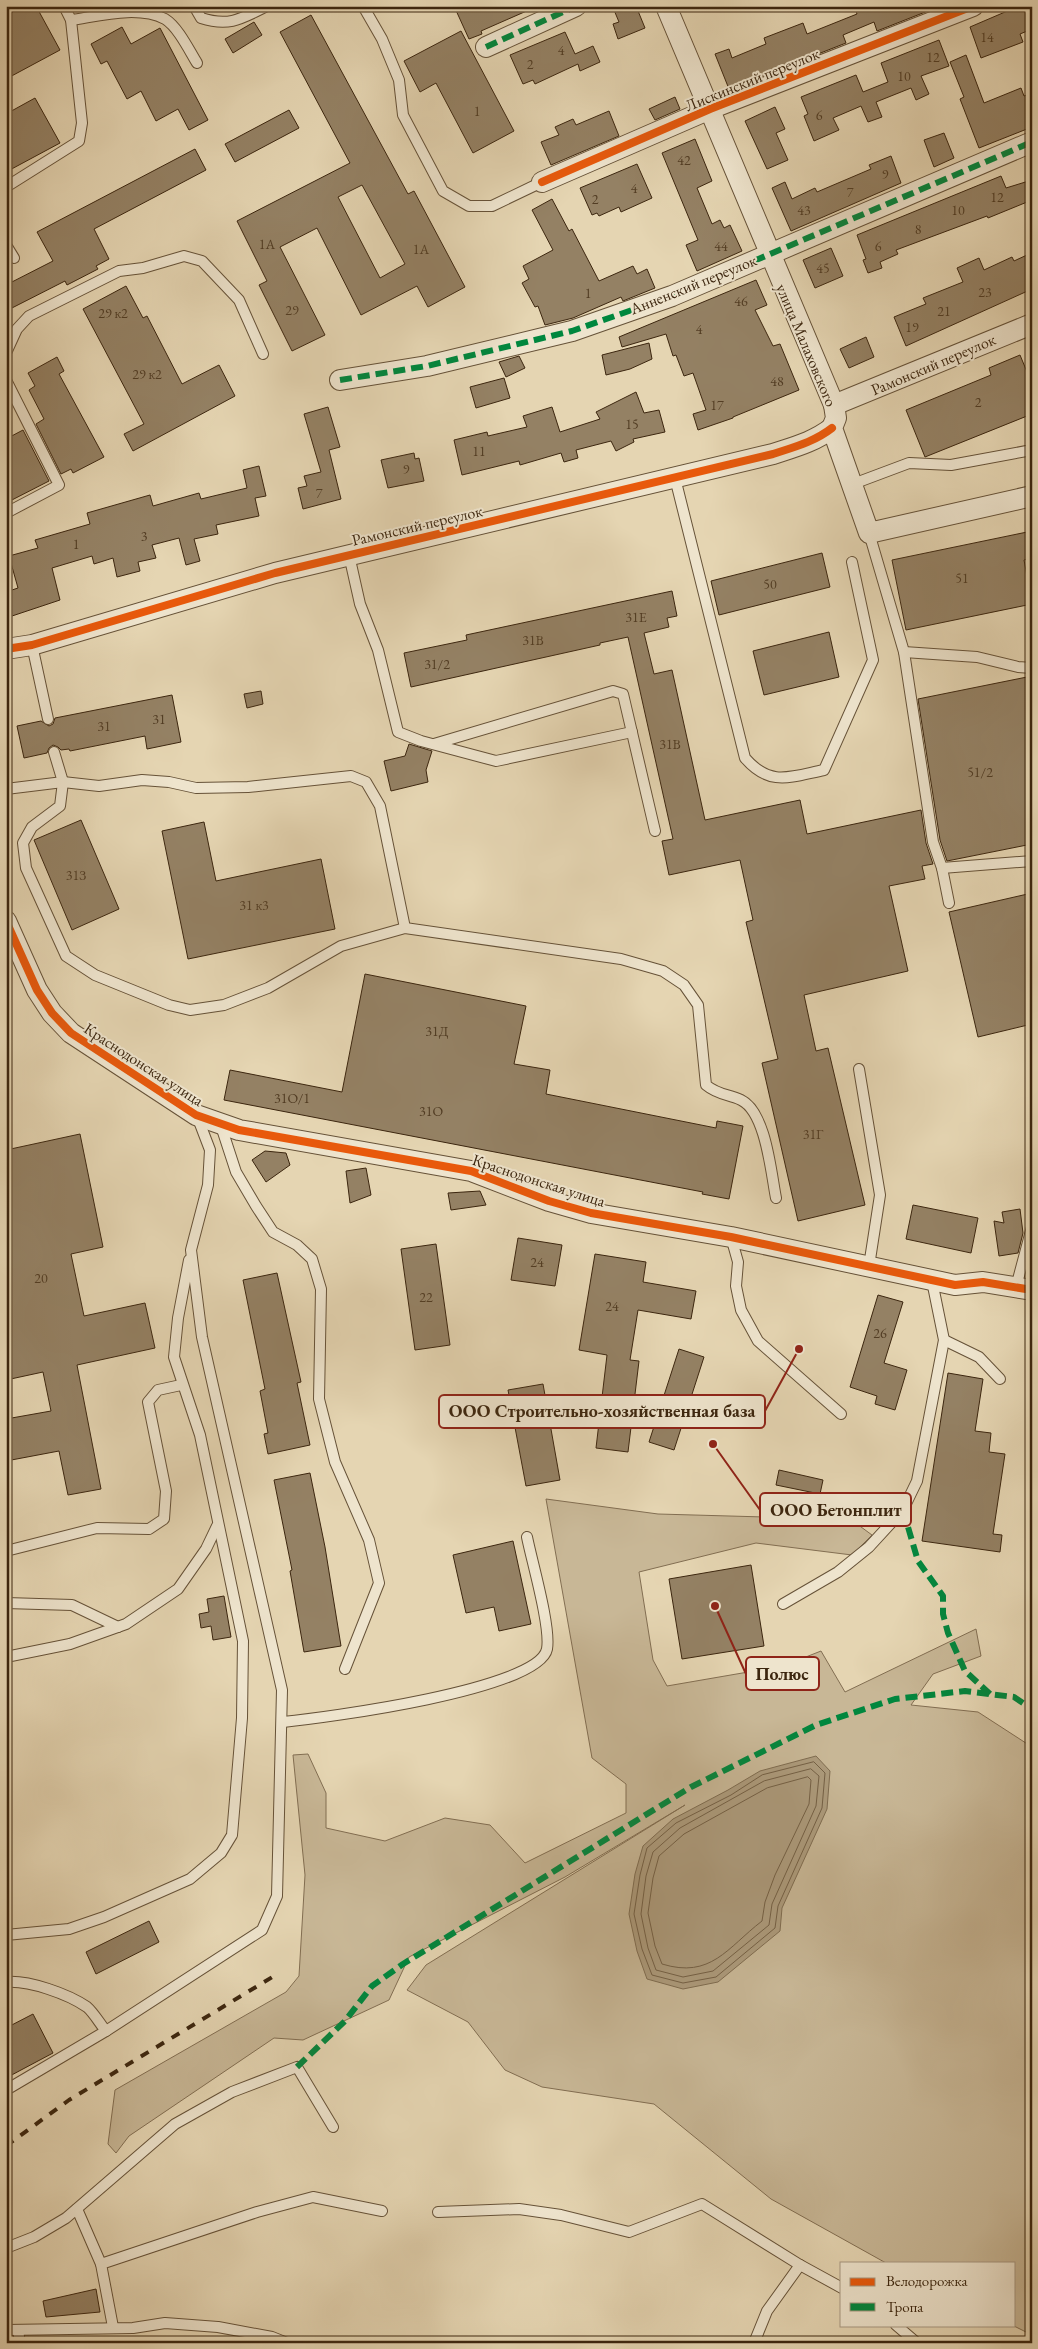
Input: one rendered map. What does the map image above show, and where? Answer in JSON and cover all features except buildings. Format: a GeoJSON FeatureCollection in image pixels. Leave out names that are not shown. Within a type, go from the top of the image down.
{"type":"FeatureCollection","features":[{"type":"Feature","properties":{"kind":"street"},"geometry":{"type":"LineString","coordinates":[[486,47],[576,6]]}},
{"type":"Feature","properties":{"kind":"street","name":"улица Малаховского"},"geometry":{"type":"LineString","coordinates":[[666,6],[834,405],[836,418],[832,428],[869,533]]}},
{"type":"Feature","properties":{"kind":"street","name":"Лискинский переулок"},"geometry":{"type":"LineString","coordinates":[[542,182],[710,110],[974,6]]}},
{"type":"Feature","properties":{"kind":"street","name":"Анненский переулок"},"geometry":{"type":"LineString","coordinates":[[340,380],[427,366],[572,331],[672,296],[1032,142]]}},
{"type":"Feature","properties":{"kind":"street","name":"Рамонский переулок"},"geometry":{"type":"LineString","coordinates":[[834,405],[1032,324]]}},
{"type":"Feature","properties":{"kind":"street","name":"Рамонский переулок"},"geometry":{"type":"LineString","coordinates":[[6,649],[32,645],[275,573],[789,449],[821,437],[832,428]]}},
{"type":"Feature","properties":{"kind":"street"},"geometry":{"type":"LineString","coordinates":[[869,533],[1032,496]]}},
{"type":"Feature","properties":{"kind":"street","name":"Краснодонская улица"},"geometry":{"type":"LineString","coordinates":[[6,921],[37,990],[52,1013],[71,1033],[196,1115],[220,1124],[239,1130],[471,1171],[549,1201],[591,1213],[731,1237],[955,1286],[983,1282],[1024,1288]]}},
{"type":"Feature","properties":{"kind":"lane"},"geometry":{"type":"LineString","coordinates":[[6,187],[79,141],[82,123],[71,20],[64,6]]}},
{"type":"Feature","properties":{"kind":"lane"},"geometry":{"type":"LineString","coordinates":[[194,6],[201,18],[218,24],[244,18],[267,6]]}},
{"type":"Feature","properties":{"kind":"lane"},"geometry":{"type":"LineString","coordinates":[[363,6],[382,39],[399,80],[402,115],[444,191],[469,206],[492,206],[542,182]]}},
{"type":"Feature","properties":{"kind":"lane"},"geometry":{"type":"LineString","coordinates":[[71,20],[125,13],[147,14],[166,20],[197,63]]}},
{"type":"Feature","properties":{"kind":"lane"},"geometry":{"type":"LineString","coordinates":[[6,245],[14,258]]}},
{"type":"Feature","properties":{"kind":"lane"},"geometry":{"type":"LineString","coordinates":[[6,353],[17,329],[29,316],[119,271],[143,268],[184,256],[202,261],[239,300],[263,354]]}},
{"type":"Feature","properties":{"kind":"lane"},"geometry":{"type":"LineString","coordinates":[[6,380],[60,484],[6,513]]}},
{"type":"Feature","properties":{"kind":"lane"},"geometry":{"type":"LineString","coordinates":[[852,484],[910,462],[950,465],[1032,450]]}},
{"type":"Feature","properties":{"kind":"lane"},"geometry":{"type":"LineString","coordinates":[[675,478],[745,758],[756,771],[781,779],[824,770],[873,660],[852,562]]}},
{"type":"Feature","properties":{"kind":"lane"},"geometry":{"type":"LineString","coordinates":[[869,533],[904,652],[934,842],[942,868],[949,903]]}},
{"type":"Feature","properties":{"kind":"lane"},"geometry":{"type":"LineString","coordinates":[[349,555],[360,604],[378,650],[398,732],[433,744],[496,761],[632,732]]}},
{"type":"Feature","properties":{"kind":"lane"},"geometry":{"type":"LineString","coordinates":[[32,645],[48,719]]}},
{"type":"Feature","properties":{"kind":"lane"},"geometry":{"type":"LineString","coordinates":[[904,652],[976,657],[1032,668]]}},
{"type":"Feature","properties":{"kind":"lane"},"geometry":{"type":"LineString","coordinates":[[433,744],[613,691],[623,694],[655,830]]}},
{"type":"Feature","properties":{"kind":"lane"},"geometry":{"type":"LineString","coordinates":[[54,752],[64,782],[60,806],[32,828],[23,843],[26,868],[66,956],[95,975],[169,1005],[190,1010],[199,1009],[224,1005],[268,988],[340,946],[405,928],[622,959],[663,971],[684,985],[698,1005],[706,1085],[716,1093],[741,1100],[754,1111],[766,1146],[776,1198]]}},
{"type":"Feature","properties":{"kind":"lane"},"geometry":{"type":"LineString","coordinates":[[6,789],[64,782],[99,786],[142,780],[169,782],[196,788],[248,788],[351,776],[366,782],[380,806],[405,928]]}},
{"type":"Feature","properties":{"kind":"lane"},"geometry":{"type":"LineString","coordinates":[[942,868],[1031,862]]}},
{"type":"Feature","properties":{"kind":"lane"},"geometry":{"type":"LineString","coordinates":[[859,1069],[880,1196],[868,1266]]}},
{"type":"Feature","properties":{"kind":"lane"},"geometry":{"type":"LineString","coordinates":[[6,1935],[68,1929],[104,1917],[173,1887],[190,1879],[222,1853],[232,1835],[242,1718],[244,1641],[217,1526],[200,1434],[181,1385],[174,1357],[178,1318],[191,1250],[208,1184],[210,1150],[196,1115]]}},
{"type":"Feature","properties":{"kind":"lane"},"geometry":{"type":"LineString","coordinates":[[220,1124],[236,1172],[256,1206],[273,1232],[297,1245],[312,1259],[321,1289],[319,1399],[335,1462],[369,1540],[379,1583],[344,1669]]}},
{"type":"Feature","properties":{"kind":"lane"},"geometry":{"type":"LineString","coordinates":[[1024,1288],[1032,1227]]}},
{"type":"Feature","properties":{"kind":"lane"},"geometry":{"type":"LineString","coordinates":[[731,1237],[738,1262],[736,1286],[741,1310],[758,1341],[841,1414]]}},
{"type":"Feature","properties":{"kind":"lane"},"geometry":{"type":"LineString","coordinates":[[6,2090],[106,2031],[262,1930],[277,1896],[283,1722],[282,1690],[202,1337],[191,1250]]}},
{"type":"Feature","properties":{"kind":"lane"},"geometry":{"type":"LineString","coordinates":[[783,1604],[838,1572],[868,1547],[903,1510],[917,1481],[944,1340],[932,1281]]}},
{"type":"Feature","properties":{"kind":"lane"},"geometry":{"type":"LineString","coordinates":[[944,1340],[979,1357],[1000,1379]]}},
{"type":"Feature","properties":{"kind":"lane"},"geometry":{"type":"LineString","coordinates":[[6,1551],[97,1528],[149,1529],[164,1519],[166,1492],[148,1402],[158,1390],[181,1385]]}},
{"type":"Feature","properties":{"kind":"lane"},"geometry":{"type":"LineString","coordinates":[[6,1657],[70,1644],[126,1624],[178,1589],[206,1549],[217,1526]]}},
{"type":"Feature","properties":{"kind":"lane"},"geometry":{"type":"LineString","coordinates":[[283,1722],[323,1718],[457,1694],[536,1665],[547,1650],[545,1622],[527,1537]]}},
{"type":"Feature","properties":{"kind":"lane"},"geometry":{"type":"LineString","coordinates":[[6,1603],[72,1605],[118,1627]]}},
{"type":"Feature","properties":{"kind":"lane"},"geometry":{"type":"LineString","coordinates":[[6,1982],[16,1981],[44,1987],[87,2008],[106,2031]]}},
{"type":"Feature","properties":{"kind":"lane"},"geometry":{"type":"LineString","coordinates":[[6,2248],[34,2237],[66,2218],[175,2124],[232,2092],[297,2067],[333,2127]]}},
{"type":"Feature","properties":{"kind":"lane"},"geometry":{"type":"LineString","coordinates":[[101,2264],[257,2212],[313,2197],[382,2211]]}},
{"type":"Feature","properties":{"kind":"lane"},"geometry":{"type":"LineString","coordinates":[[438,2212],[519,2209],[561,2215],[628,2232],[702,2204],[800,2265],[840,2287]]}},
{"type":"Feature","properties":{"kind":"lane"},"geometry":{"type":"LineString","coordinates":[[77,2209],[101,2264],[112,2327]]}},
{"type":"Feature","properties":{"kind":"lane"},"geometry":{"type":"LineString","coordinates":[[754,2343],[767,2312],[800,2265]]}},
{"type":"Feature","properties":{"kind":"lane"},"geometry":{"type":"LineString","coordinates":[[6,2330],[133,2328],[165,2322],[218,2327],[287,2343]]}},
{"type":"Feature","properties":{"kind":"lane"},"geometry":{"type":"LineString","coordinates":[[897,2326],[917,2343]]}},
{"type":"Feature","properties":{"kind":"lane"},"geometry":{"type":"LineString","coordinates":[[18,2330],[20,2343]]}},
{"type":"Feature","properties":{"kind":"shaded area"},"geometry":{"type":"Polygon","coordinates":[[[546,1499],[658,1514],[800,1518],[857,1524],[872,1535],[852,1555],[756,1543],[639,1572],[653,1660],[667,1686],[783,1666],[821,1651],[845,1692],[976,1629],[981,1656],[933,1674],[911,1705],[978,1712],[1032,1747],[1032,2335],[1014,2326],[1016,2326],[1016,2262],[884,2262],[771,2199],[654,2104],[542,2087],[505,2070],[468,2022],[407,1990],[426,1965],[685,1805],[565,1877],[409,1957],[389,2000],[303,2040],[274,2038],[129,2136],[116,2153],[108,2144],[115,2090],[286,1992],[299,1976],[305,1875],[293,1755],[308,1754],[326,1793],[326,1828],[385,1841],[445,1818],[490,1825],[525,1863],[626,1813],[626,1784],[592,1758],[546,1499]]]}},
{"type":"Feature","properties":{"kind":"water"},"geometry":{"type":"Polygon","coordinates":[[[816,1756],[830,1771],[827,1809],[782,1908],[780,1931],[718,1982],[683,1989],[647,1979],[637,1951],[629,1914],[635,1874],[643,1846],[673,1819],[760,1771],[816,1756]]]}},
{"type":"Feature","properties":{"kind":"railway"},"geometry":{"type":"LineString","coordinates":[[6,2146],[69,2100],[279,1973]]}},
{"type":"Feature","properties":{"kind":"marked path"},"geometry":{"type":"LineString","coordinates":[[486,47],[576,6]]}},
{"type":"Feature","properties":{"kind":"marked path"},"geometry":{"type":"LineString","coordinates":[[340,380],[427,366],[572,331],[672,296],[1032,142]]}},
{"type":"Feature","properties":{"kind":"marked path"},"geometry":{"type":"LineString","coordinates":[[903,1510],[918,1561],[943,1596],[943,1614],[948,1633],[965,1671],[990,1694]]}},
{"type":"Feature","properties":{"kind":"marked path"},"geometry":{"type":"LineString","coordinates":[[297,2067],[345,2021],[372,1986],[403,1964],[691,1787],[816,1725],[895,1699],[965,1691],[1014,1697],[1032,1709]]}},
{"type":"Feature","properties":{"kind":"cycle path"},"geometry":{"type":"LineString","coordinates":[[542,182],[710,109],[973,6]]}},
{"type":"Feature","properties":{"kind":"cycle path"},"geometry":{"type":"LineString","coordinates":[[6,649],[32,645],[275,573],[773,454],[811,441],[832,428]]}},
{"type":"Feature","properties":{"kind":"cycle path"},"geometry":{"type":"LineString","coordinates":[[6,921],[37,990],[52,1013],[71,1033],[196,1115],[239,1130],[471,1171],[549,1201],[591,1213],[731,1237],[955,1285],[983,1282],[1032,1290]]}},
{"type":"Feature","properties":{"kind":"place","name":"ООО Строительно-хозяйственная база"},"geometry":{"type":"Point","coordinates":[799,1349]}},
{"type":"Feature","properties":{"kind":"place","name":"ООО Бетонплит"},"geometry":{"type":"Point","coordinates":[713,1444]}},
{"type":"Feature","properties":{"kind":"place","name":"Полюс"},"geometry":{"type":"Point","coordinates":[715,1606]}}]}
